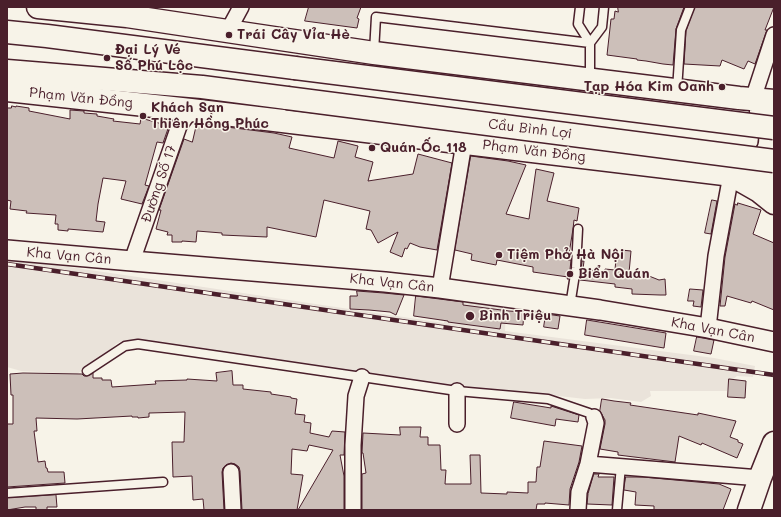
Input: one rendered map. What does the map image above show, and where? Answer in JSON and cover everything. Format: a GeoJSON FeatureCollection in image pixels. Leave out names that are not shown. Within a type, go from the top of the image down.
{"type":"FeatureCollection","features":[{"type":"Feature","properties":{"kind":"main road"},"geometry":{"type":"LineString","coordinates":[[38,7],[124,12],[228,31],[374,53],[677,91],[739,98],[765,98],[770,137],[765,155],[755,164],[731,175]]}},
{"type":"Feature","properties":{"kind":"main road"},"geometry":{"type":"LineString","coordinates":[[212,57],[228,31]]}},
{"type":"Feature","properties":{"kind":"main road"},"geometry":{"type":"LineString","coordinates":[[7,32],[774,128]]}},
{"type":"Feature","properties":{"kind":"main road","name":"Phạm Văn Đồng"},"geometry":{"type":"LineString","coordinates":[[7,71],[202,88],[287,98]]}},
{"type":"Feature","properties":{"kind":"main road"},"geometry":{"type":"LineString","coordinates":[[191,110],[202,88]]}},
{"type":"Feature","properties":{"kind":"main road","name":"Phạm Văn Đồng"},"geometry":{"type":"LineString","coordinates":[[7,90],[191,110],[774,180]]}},
{"type":"Feature","properties":{"kind":"main road","name":"Cầu Bình Lợi"},"geometry":{"type":"LineString","coordinates":[[287,98],[774,161]]}},
{"type":"Feature","properties":{"kind":"main road"},"geometry":{"type":"LineString","coordinates":[[731,175],[759,191],[774,204]]}},
{"type":"Feature","properties":{"kind":"main road"},"geometry":{"type":"LineString","coordinates":[[749,510],[774,443]]}},
{"type":"Feature","properties":{"kind":"street"},"geometry":{"type":"LineString","coordinates":[[228,31],[241,7]]}},
{"type":"Feature","properties":{"kind":"street"},"geometry":{"type":"LineString","coordinates":[[765,98],[774,36]]}},
{"type":"Feature","properties":{"kind":"street","name":"Đường Số 17"},"geometry":{"type":"LineString","coordinates":[[132,261],[179,126],[191,110]]}},
{"type":"Feature","properties":{"kind":"street"},"geometry":{"type":"LineString","coordinates":[[440,288],[464,143]]}},
{"type":"Feature","properties":{"kind":"street"},"geometry":{"type":"LineString","coordinates":[[708,328],[716,256],[731,175]]}},
{"type":"Feature","properties":{"kind":"street","name":"Kha Vạn Cân"},"geometry":{"type":"LineString","coordinates":[[7,250],[440,288],[600,310],[708,328],[774,342]]}},
{"type":"Feature","properties":{"kind":"street"},"geometry":{"type":"LineString","coordinates":[[353,510],[356,396],[362,377]]}},
{"type":"Feature","properties":{"kind":"street"},"geometry":{"type":"LineString","coordinates":[[457,391],[457,424]]}},
{"type":"Feature","properties":{"kind":"street"},"geometry":{"type":"LineString","coordinates":[[578,510],[580,492],[588,464],[596,423],[594,417]]}},
{"type":"Feature","properties":{"kind":"street"},"geometry":{"type":"LineString","coordinates":[[588,464],[760,478]]}},
{"type":"Feature","properties":{"kind":"street"},"geometry":{"type":"LineString","coordinates":[[231,472],[233,510]]}},
{"type":"Feature","properties":{"kind":"lane"},"geometry":{"type":"LineString","coordinates":[[580,7],[578,24],[590,43],[590,80]]}},
{"type":"Feature","properties":{"kind":"lane"},"geometry":{"type":"LineString","coordinates":[[590,43],[602,27],[604,7]]}},
{"type":"Feature","properties":{"kind":"lane"},"geometry":{"type":"LineString","coordinates":[[677,91],[681,30],[690,7]]}},
{"type":"Feature","properties":{"kind":"lane"},"geometry":{"type":"LineString","coordinates":[[374,53],[376,17],[590,43]]}},
{"type":"Feature","properties":{"kind":"lane"},"geometry":{"type":"LineString","coordinates":[[570,306],[576,268],[578,229]]}},
{"type":"Feature","properties":{"kind":"lane"},"geometry":{"type":"LineString","coordinates":[[86,371],[125,346],[138,344],[457,391],[548,399],[589,413],[594,417]]}},
{"type":"Feature","properties":{"kind":"lane"},"geometry":{"type":"LineString","coordinates":[[617,510],[621,466]]}},
{"type":"Feature","properties":{"kind":"lane"},"geometry":{"type":"LineString","coordinates":[[7,493],[163,482]]}},
{"type":"Feature","properties":{"kind":"shaded area"},"geometry":{"type":"Polygon","coordinates":[[[7,258],[444,323],[444,299],[506,308],[505,331],[714,358],[755,366],[753,377],[737,376],[732,380],[727,391],[650,391],[651,396],[641,402],[610,398],[585,399],[464,387],[135,340],[124,340],[116,344],[104,356],[77,374],[21,371],[7,367],[7,258]]]}},
{"type":"Feature","properties":{"kind":"building"},"geometry":{"type":"Polygon","coordinates":[[[309,7],[361,7],[357,18],[359,19],[357,28],[305,21],[309,7]]]}},
{"type":"Feature","properties":{"kind":"building"},"geometry":{"type":"Polygon","coordinates":[[[618,7],[684,7],[676,29],[673,65],[607,55],[611,19],[614,19],[615,11],[618,12],[618,7]]]}},
{"type":"Feature","properties":{"kind":"building"},"geometry":{"type":"Polygon","coordinates":[[[695,7],[774,7],[765,30],[767,30],[755,64],[748,61],[744,69],[722,60],[720,66],[684,64],[686,31],[695,7]]]}},
{"type":"Feature","properties":{"kind":"building"},"geometry":{"type":"Polygon","coordinates":[[[12,106],[29,108],[29,111],[70,119],[70,110],[97,114],[97,116],[114,119],[113,121],[140,124],[141,118],[162,124],[163,121],[170,123],[163,143],[157,142],[145,185],[149,186],[142,204],[121,199],[126,181],[103,178],[96,221],[105,222],[103,232],[68,229],[68,231],[58,230],[58,224],[55,224],[56,215],[26,213],[27,211],[10,209],[11,201],[7,200],[7,108],[11,108],[12,106]]]}},
{"type":"Feature","properties":{"kind":"building"},"geometry":{"type":"Polygon","coordinates":[[[197,124],[210,128],[211,125],[274,133],[292,137],[289,148],[334,158],[338,141],[358,146],[355,157],[373,162],[368,181],[413,174],[418,154],[452,163],[437,250],[420,247],[410,243],[407,249],[405,248],[402,257],[390,252],[398,232],[378,243],[371,230],[366,229],[370,211],[324,200],[316,237],[267,227],[267,237],[222,235],[222,233],[197,231],[196,242],[172,242],[172,235],[167,235],[168,232],[156,229],[161,210],[159,210],[184,139],[192,142],[197,124]]]}},
{"type":"Feature","properties":{"kind":"building"},"geometry":{"type":"Polygon","coordinates":[[[471,156],[526,165],[506,214],[529,219],[536,169],[554,173],[547,201],[579,208],[577,221],[574,220],[568,260],[571,260],[569,279],[567,279],[568,277],[533,272],[533,267],[497,260],[496,265],[471,260],[472,254],[455,250],[471,156]]]}},
{"type":"Feature","properties":{"kind":"building"},"geometry":{"type":"Polygon","coordinates":[[[712,200],[717,201],[711,234],[705,233],[712,200]]]}},
{"type":"Feature","properties":{"kind":"building"},"geometry":{"type":"Polygon","coordinates":[[[738,203],[761,210],[753,234],[774,243],[774,310],[752,301],[751,303],[727,296],[725,306],[720,306],[725,257],[735,204],[737,205],[738,203]]]}},
{"type":"Feature","properties":{"kind":"building"},"geometry":{"type":"Polygon","coordinates":[[[621,250],[631,251],[629,273],[649,276],[659,280],[665,279],[666,295],[632,294],[632,289],[615,287],[615,284],[580,280],[582,261],[584,261],[583,269],[605,272],[605,269],[615,270],[616,258],[620,258],[621,250]]]}},
{"type":"Feature","properties":{"kind":"building"},"geometry":{"type":"Polygon","coordinates":[[[690,289],[703,290],[701,307],[693,306],[694,301],[688,301],[690,289]]]}},
{"type":"Feature","properties":{"kind":"building"},"geometry":{"type":"Polygon","coordinates":[[[357,291],[404,295],[396,315],[390,312],[350,309],[350,296],[357,296],[357,291]]]}},
{"type":"Feature","properties":{"kind":"building"},"geometry":{"type":"Polygon","coordinates":[[[416,296],[463,302],[463,305],[524,312],[523,325],[501,323],[500,329],[414,316],[416,296]]]}},
{"type":"Feature","properties":{"kind":"building"},"geometry":{"type":"Polygon","coordinates":[[[546,314],[560,316],[558,329],[544,327],[546,314]]]}},
{"type":"Feature","properties":{"kind":"building"},"geometry":{"type":"Polygon","coordinates":[[[587,320],[666,333],[664,348],[585,335],[587,320]]]}},
{"type":"Feature","properties":{"kind":"building"},"geometry":{"type":"Polygon","coordinates":[[[697,337],[714,340],[711,354],[694,351],[697,337]]]}},
{"type":"Feature","properties":{"kind":"building"},"geometry":{"type":"Polygon","coordinates":[[[232,371],[233,385],[243,385],[243,389],[271,392],[271,394],[297,399],[295,414],[305,415],[304,422],[311,423],[310,433],[329,437],[332,431],[345,432],[344,455],[340,455],[344,476],[344,510],[298,510],[333,450],[309,445],[307,451],[292,449],[291,474],[303,475],[297,510],[242,510],[240,471],[239,467],[231,463],[223,468],[222,472],[224,510],[204,510],[203,499],[193,500],[192,476],[173,477],[172,442],[184,442],[185,412],[149,413],[149,417],[138,418],[132,416],[77,419],[36,418],[37,431],[34,431],[38,462],[45,461],[48,472],[64,472],[65,483],[7,487],[7,424],[13,424],[13,395],[11,395],[10,374],[82,374],[87,376],[93,373],[93,378],[111,380],[112,387],[156,384],[155,381],[187,379],[217,381],[216,373],[232,371]]]}},
{"type":"Feature","properties":{"kind":"building"},"geometry":{"type":"Polygon","coordinates":[[[729,379],[746,381],[745,398],[728,397],[729,379]]]}},
{"type":"Feature","properties":{"kind":"building"},"geometry":{"type":"Polygon","coordinates":[[[602,399],[631,403],[630,405],[698,415],[698,413],[736,421],[730,437],[743,444],[737,458],[702,443],[701,445],[679,436],[675,462],[618,455],[618,452],[600,449],[605,424],[605,420],[600,411],[602,399]]]}},
{"type":"Feature","properties":{"kind":"building"},"geometry":{"type":"Polygon","coordinates":[[[514,402],[551,408],[551,406],[579,415],[578,422],[556,419],[555,426],[511,418],[514,402]]]}},
{"type":"Feature","properties":{"kind":"building"},"geometry":{"type":"Polygon","coordinates":[[[400,427],[421,427],[420,437],[428,437],[428,445],[440,445],[441,470],[446,470],[445,484],[471,484],[470,455],[480,455],[481,493],[528,493],[528,482],[536,482],[537,467],[540,467],[544,441],[582,446],[579,462],[570,489],[569,505],[545,503],[537,504],[536,510],[362,510],[362,474],[366,473],[362,453],[363,433],[400,435],[400,427]]]}},
{"type":"Feature","properties":{"kind":"building"},"geometry":{"type":"Polygon","coordinates":[[[594,474],[599,474],[598,477],[614,477],[612,505],[587,504],[588,494],[594,474]]]}},
{"type":"Feature","properties":{"kind":"building"},"geometry":{"type":"Polygon","coordinates":[[[626,477],[643,477],[719,484],[731,489],[723,510],[654,510],[654,506],[635,505],[636,492],[624,490],[626,477]]]}},
{"type":"Feature","properties":{"kind":"building"},"geometry":{"type":"Polygon","coordinates":[[[56,495],[57,507],[47,507],[47,510],[36,510],[36,507],[25,507],[7,510],[7,498],[56,495]]]}},
{"type":"Feature","properties":{"kind":"railway"},"geometry":{"type":"LineString","coordinates":[[7,264],[774,375]]}},
{"type":"Feature","properties":{"kind":"place","name":"Trái Cây Vỉa Hè"},"geometry":{"type":"Point","coordinates":[229,35]}},
{"type":"Feature","properties":{"kind":"place","name":"Đại Lý Vé Số Phú Lộc"},"geometry":{"type":"Point","coordinates":[107,58]}},
{"type":"Feature","properties":{"kind":"place","name":"Tạp Hóa Kim Oanh"},"geometry":{"type":"Point","coordinates":[722,87]}},
{"type":"Feature","properties":{"kind":"place","name":"Khách Sạn Thiên Hồng Phúc"},"geometry":{"type":"Point","coordinates":[143,116]}},
{"type":"Feature","properties":{"kind":"place","name":"Quán Ốc 118"},"geometry":{"type":"Point","coordinates":[372,148]}},
{"type":"Feature","properties":{"kind":"place","name":"Tiệm Phở Hà Nội"},"geometry":{"type":"Point","coordinates":[499,255]}},
{"type":"Feature","properties":{"kind":"place","name":"Biển Quán"},"geometry":{"type":"Point","coordinates":[570,274]}},
{"type":"Feature","properties":{"kind":"place","name":"Bình Triệu"},"geometry":{"type":"Point","coordinates":[470,316]}}]}
